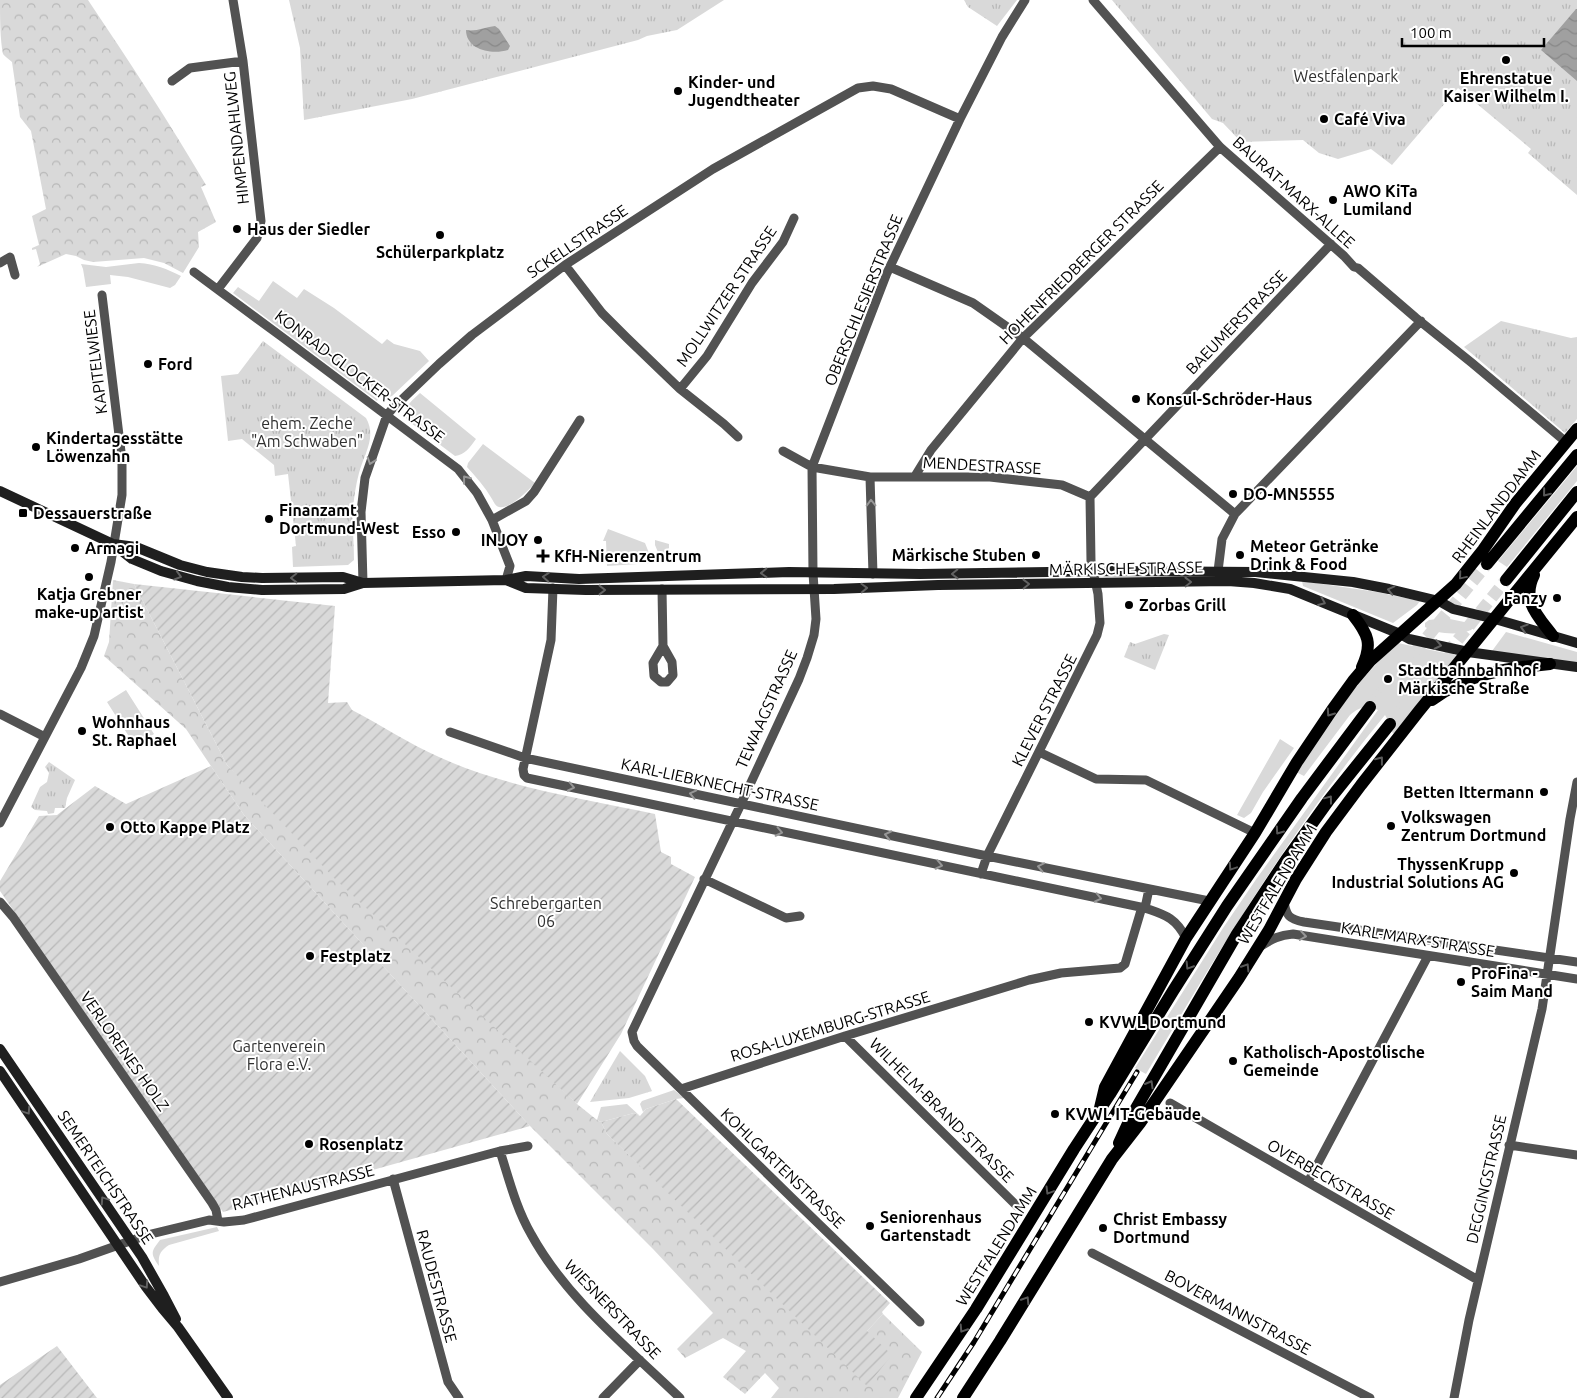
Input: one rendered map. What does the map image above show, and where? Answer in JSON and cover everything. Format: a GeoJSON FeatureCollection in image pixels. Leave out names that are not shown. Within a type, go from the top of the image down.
{"type":"FeatureCollection","features":[{"type":"Feature","properties":{"kind":"main road","name":"RHEINLANDDAMM"},"geometry":{"type":"LineString","coordinates":[[1400,634],[1456,584],[1484,550],[1516,504],[1577,429]]}},
{"type":"Feature","properties":{"kind":"main road","name":"RHEINLANDDAMM"},"geometry":{"type":"LineString","coordinates":[[1487,564],[1577,455]]}},
{"type":"Feature","properties":{"kind":"main road","name":"MÄRKISCHE STRASSE"},"geometry":{"type":"LineString","coordinates":[[0,491],[113,544],[132,560],[196,581],[228,587],[262,590],[344,590],[363,583],[506,580],[526,576],[579,579],[813,572],[872,574],[1094,571],[1266,572],[1353,582],[1439,601],[1454,609],[1577,643]]}},
{"type":"Feature","properties":{"kind":"main road"},"geometry":{"type":"LineString","coordinates":[[1506,580],[1577,492]]}},
{"type":"Feature","properties":{"kind":"main road"},"geometry":{"type":"LineString","coordinates":[[1495,619],[1577,518]]}},
{"type":"Feature","properties":{"kind":"main road"},"geometry":{"type":"LineString","coordinates":[[1545,557],[1532,577],[1528,597],[1535,613],[1553,636]]}},
{"type":"Feature","properties":{"kind":"main road","name":"MÄRKISCHE STRASSE"},"geometry":{"type":"LineString","coordinates":[[506,580],[526,588],[586,590],[815,589],[1228,581],[1254,583],[1290,589],[1409,639],[1468,652],[1577,667]]}},
{"type":"Feature","properties":{"kind":"main road"},"geometry":{"type":"LineString","coordinates":[[1353,615],[1366,632],[1369,647],[1359,674]]}},
{"type":"Feature","properties":{"kind":"main road","name":"WESTFALENDAMM"},"geometry":{"type":"LineString","coordinates":[[963,1398],[1112,1159],[1140,1123],[1258,948],[1296,880],[1326,832],[1418,711],[1495,619]]}},
{"type":"Feature","properties":{"kind":"main road","name":"WESTFALENDAMM"},"geometry":{"type":"LineString","coordinates":[[1100,1108],[1105,1087],[1186,938],[1209,901],[1255,833],[1308,745],[1332,710],[1359,674],[1400,634]]}},
{"type":"Feature","properties":{"kind":"main road"},"geometry":{"type":"LineString","coordinates":[[1418,711],[1446,691],[1470,679],[1505,669],[1550,664]]}},
{"type":"Feature","properties":{"kind":"main road","name":"WESTFALENDAMM"},"geometry":{"type":"LineString","coordinates":[[916,1398],[976,1309],[1228,906],[1302,798],[1370,707]]}},
{"type":"Feature","properties":{"kind":"main road","name":"WESTFALENDAMM"},"geometry":{"type":"LineString","coordinates":[[1112,1159],[1131,1117],[1238,934],[1286,860],[1329,800],[1390,724]]}},
{"type":"Feature","properties":{"kind":"main road","name":"SEMERTEICHSTRASSE"},"geometry":{"type":"LineString","coordinates":[[0,1049],[131,1241],[174,1314],[178,1328]]}},
{"type":"Feature","properties":{"kind":"main road","name":"SEMERTEICHSTRASSE"},"geometry":{"type":"LineString","coordinates":[[0,1071],[118,1245],[228,1398]]}},
{"type":"Feature","properties":{"kind":"street","name":"HIMPENDAHLWEG"},"geometry":{"type":"LineString","coordinates":[[218,289],[254,242],[261,226],[243,61],[233,0]]}},
{"type":"Feature","properties":{"kind":"street","name":"OBERSCHLESIERSTRASSE"},"geometry":{"type":"LineString","coordinates":[[813,572],[812,467],[890,266],[960,119],[1002,37],[1025,0]]}},
{"type":"Feature","properties":{"kind":"street","name":"BAURAT-MARX-ALLEE"},"geometry":{"type":"LineString","coordinates":[[1093,0],[1220,147],[1331,244],[1354,267],[1358,268],[1566,442]]}},
{"type":"Feature","properties":{"kind":"street"},"geometry":{"type":"LineString","coordinates":[[172,80],[190,68],[243,61]]}},
{"type":"Feature","properties":{"kind":"street","name":"SCKELLSTRASSE"},"geometry":{"type":"LineString","coordinates":[[363,583],[361,512],[366,478],[386,415],[472,335],[524,294],[713,168],[858,88],[873,86],[891,89],[960,119]]}},
{"type":"Feature","properties":{"kind":"street","name":"HOHENFRIEDBERGER STRASSE"},"geometry":{"type":"LineString","coordinates":[[914,476],[931,450],[1023,338],[1220,147]]}},
{"type":"Feature","properties":{"kind":"street","name":"MOLLWITZER STRASSE"},"geometry":{"type":"LineString","coordinates":[[680,389],[707,356],[752,283],[783,242],[794,218]]}},
{"type":"Feature","properties":{"kind":"street","name":"BAEUMERSTRASSE"},"geometry":{"type":"LineString","coordinates":[[1090,497],[1331,244]]}},
{"type":"Feature","properties":{"kind":"street"},"geometry":{"type":"LineString","coordinates":[[0,263],[10,257],[14,275]]}},
{"type":"Feature","properties":{"kind":"street"},"geometry":{"type":"LineString","coordinates":[[565,265],[602,313],[680,389],[738,437]]}},
{"type":"Feature","properties":{"kind":"street"},"geometry":{"type":"LineString","coordinates":[[890,266],[973,303],[1023,338],[1235,514]]}},
{"type":"Feature","properties":{"kind":"street","name":"KONRAD-GLOCKER-STRASSE"},"geometry":{"type":"LineString","coordinates":[[194,272],[458,469],[477,493],[492,520],[510,566],[506,580]]}},
{"type":"Feature","properties":{"kind":"street","name":"KAPITELWIESE"},"geometry":{"type":"LineString","coordinates":[[0,823],[81,668],[94,636],[111,562],[122,495],[122,460],[102,295]]}},
{"type":"Feature","properties":{"kind":"street"},"geometry":{"type":"LineString","coordinates":[[1218,571],[1222,539],[1235,514],[1421,321]]}},
{"type":"Feature","properties":{"kind":"street"},"geometry":{"type":"LineString","coordinates":[[492,520],[526,500],[534,492],[580,420]]}},
{"type":"Feature","properties":{"kind":"street","name":"MENDESTRASSE"},"geometry":{"type":"LineString","coordinates":[[783,451],[812,467],[870,477],[990,477],[1062,485],[1090,497]]}},
{"type":"Feature","properties":{"kind":"street"},"geometry":{"type":"LineString","coordinates":[[870,477],[872,574]]}},
{"type":"Feature","properties":{"kind":"street"},"geometry":{"type":"LineString","coordinates":[[1090,497],[1091,561],[1094,571]]}},
{"type":"Feature","properties":{"kind":"street","name":"KLEVER STRASSE"},"geometry":{"type":"LineString","coordinates":[[987,856],[1097,635],[1100,623],[1094,571]]}},
{"type":"Feature","properties":{"kind":"street","name":"TEWAAGSTRASSE"},"geometry":{"type":"LineString","coordinates":[[632,1032],[732,822],[807,658],[814,635],[816,619],[813,572]]}},
{"type":"Feature","properties":{"kind":"street"},"geometry":{"type":"LineString","coordinates":[[553,588],[550,640],[524,758],[523,769],[524,775],[527,778],[1143,908],[1173,919],[1181,928],[1186,938]]}},
{"type":"Feature","properties":{"kind":"street"},"geometry":{"type":"LineString","coordinates":[[662,589],[663,646]]}},
{"type":"Feature","properties":{"kind":"street"},"geometry":{"type":"LineString","coordinates":[[0,714],[45,737]]}},
{"type":"Feature","properties":{"kind":"street","name":"KARL-LIEBKNECHT-STRASSE"},"geometry":{"type":"LineString","coordinates":[[450,732],[524,758],[1209,901]]}},
{"type":"Feature","properties":{"kind":"street"},"geometry":{"type":"LineString","coordinates":[[1039,752],[1096,779],[1146,780],[1255,833]]}},
{"type":"Feature","properties":{"kind":"street","name":"DEGGINGSTRASSE"},"geometry":{"type":"LineString","coordinates":[[1454,1398],[1466,1332],[1537,1032],[1574,820],[1577,782]]}},
{"type":"Feature","properties":{"kind":"street"},"geometry":{"type":"LineString","coordinates":[[981,874],[987,856]]}},
{"type":"Feature","properties":{"kind":"street"},"geometry":{"type":"LineString","coordinates":[[704,879],[786,918],[800,916]]}},
{"type":"Feature","properties":{"kind":"street"},"geometry":{"type":"LineString","coordinates":[[1143,908],[1149,889]]}},
{"type":"Feature","properties":{"kind":"street","name":"KARL-MARX-STRASSE"},"geometry":{"type":"LineString","coordinates":[[1284,901],[1289,917],[1304,922],[1549,967],[1577,978]]}},
{"type":"Feature","properties":{"kind":"street","name":"VERLORENES HOLZ"},"geometry":{"type":"LineString","coordinates":[[0,902],[13,917],[212,1202],[218,1221]]}},
{"type":"Feature","properties":{"kind":"street","name":"ROSA-LUXEMBURG-STRASSE"},"geometry":{"type":"LineString","coordinates":[[681,1089],[845,1036],[1029,980],[1061,973],[1120,968],[1125,964],[1143,908]]}},
{"type":"Feature","properties":{"kind":"street","name":"KARL-MARX-STRASSE"},"geometry":{"type":"LineString","coordinates":[[1258,948],[1275,937],[1293,934],[1428,956],[1549,967],[1577,962]]}},
{"type":"Feature","properties":{"kind":"street"},"geometry":{"type":"LineString","coordinates":[[1308,1182],[1428,956]]}},
{"type":"Feature","properties":{"kind":"street","name":"KOHLGARTENSTRASSE"},"geometry":{"type":"LineString","coordinates":[[632,1032],[637,1046],[920,1322]]}},
{"type":"Feature","properties":{"kind":"street","name":"WILHELM-BRAND-STRASSE"},"geometry":{"type":"LineString","coordinates":[[845,1036],[1017,1206]]}},
{"type":"Feature","properties":{"kind":"street","name":"OVERBECKSTRASSE"},"geometry":{"type":"LineString","coordinates":[[1170,1103],[1478,1280]]}},
{"type":"Feature","properties":{"kind":"street"},"geometry":{"type":"LineString","coordinates":[[1510,1145],[1577,1155]]}},
{"type":"Feature","properties":{"kind":"street","name":"RATHENAUSTRASSE"},"geometry":{"type":"LineString","coordinates":[[0,1282],[49,1268],[147,1235],[209,1220],[244,1220],[500,1151],[528,1146]]}},
{"type":"Feature","properties":{"kind":"street","name":"WIESNERSTRASSE"},"geometry":{"type":"LineString","coordinates":[[500,1151],[518,1206],[530,1233],[547,1261],[570,1291],[680,1398]]}},
{"type":"Feature","properties":{"kind":"street","name":"RAUDESTRASSE"},"geometry":{"type":"LineString","coordinates":[[393,1179],[448,1382],[459,1398]]}},
{"type":"Feature","properties":{"kind":"street","name":"BOVERMANNSTRASSE"},"geometry":{"type":"LineString","coordinates":[[1092,1253],[1370,1398]]}},
{"type":"Feature","properties":{"kind":"street"},"geometry":{"type":"LineString","coordinates":[[603,1398],[640,1360]]}},
{"type":"Feature","properties":{"kind":"green space"},"geometry":{"type":"Polygon","coordinates":[[[0,0],[88,0],[178,138],[206,185],[201,187],[216,222],[198,232],[199,247],[183,273],[164,263],[144,258],[93,262],[66,254],[37,267],[40,264],[36,249],[32,250],[32,248],[39,245],[32,216],[46,209],[31,131],[20,117],[12,62],[3,54],[0,0]]]}},
{"type":"Feature","properties":{"kind":"green space"},"geometry":{"type":"Polygon","coordinates":[[[289,0],[724,0],[677,30],[647,36],[638,40],[412,99],[304,120],[300,48],[289,0]]]}},
{"type":"Feature","properties":{"kind":"green space"},"geometry":{"type":"Polygon","coordinates":[[[964,0],[1017,0],[997,26],[968,7],[964,0]]]}},
{"type":"Feature","properties":{"kind":"green space","name":"Westfalenpark"},"geometry":{"type":"Polygon","coordinates":[[[1112,0],[1577,0],[1577,195],[1528,153],[1531,149],[1458,88],[1392,165],[1371,149],[1338,159],[1319,153],[1303,140],[1241,142],[1223,123],[1212,119],[1112,0]]]}},
{"type":"Feature","properties":{"kind":"green space"},"geometry":{"type":"Polygon","coordinates":[[[139,263],[161,267],[181,276],[175,285],[170,288],[128,277],[110,275],[111,284],[86,287],[81,264],[106,267],[139,263]]]}},
{"type":"Feature","properties":{"kind":"green space"},"geometry":{"type":"Polygon","coordinates":[[[273,281],[297,298],[304,289],[334,308],[382,344],[387,339],[394,344],[420,351],[429,361],[392,396],[380,395],[377,401],[233,293],[238,287],[259,301],[273,281]]]}},
{"type":"Feature","properties":{"kind":"green space"},"geometry":{"type":"Polygon","coordinates":[[[1501,321],[1571,338],[1577,337],[1577,419],[1565,433],[1464,347],[1501,321]]]}},
{"type":"Feature","properties":{"kind":"green space","name":"ehem. Zeche \"Am Schwaben\""},"geometry":{"type":"Polygon","coordinates":[[[263,341],[366,418],[369,425],[370,439],[358,477],[353,504],[354,560],[348,565],[293,567],[292,547],[296,546],[288,474],[275,476],[274,465],[242,439],[228,441],[221,376],[238,374],[263,341]]]}},
{"type":"Feature","properties":{"kind":"green space"},"geometry":{"type":"Polygon","coordinates":[[[420,393],[476,439],[469,448],[455,456],[407,420],[407,408],[420,393]]]}},
{"type":"Feature","properties":{"kind":"green space"},"geometry":{"type":"Polygon","coordinates":[[[483,444],[535,483],[508,506],[496,506],[483,486],[467,467],[483,444]]]}},
{"type":"Feature","properties":{"kind":"green space"},"geometry":{"type":"Polygon","coordinates":[[[1577,466],[1577,481],[1507,567],[1498,561],[1577,466]]]}},
{"type":"Feature","properties":{"kind":"green space"},"geometry":{"type":"Polygon","coordinates":[[[608,529],[645,543],[653,563],[607,566],[606,541],[603,541],[608,529]]]}},
{"type":"Feature","properties":{"kind":"green space"},"geometry":{"type":"Polygon","coordinates":[[[655,540],[669,544],[669,560],[662,562],[655,545],[655,540]]]}},
{"type":"Feature","properties":{"kind":"green space"},"geometry":{"type":"Polygon","coordinates":[[[113,580],[134,584],[227,765],[577,1104],[601,1122],[607,1134],[646,1171],[867,1331],[883,1314],[922,1352],[898,1398],[771,1398],[779,1388],[765,1373],[745,1394],[723,1377],[746,1351],[723,1338],[685,1358],[677,1349],[713,1313],[653,1249],[530,1126],[244,815],[186,729],[104,656],[109,642],[113,580]]]}},
{"type":"Feature","properties":{"kind":"green space"},"geometry":{"type":"Polygon","coordinates":[[[1302,581],[1377,592],[1420,601],[1393,623],[1303,586],[1302,581]]]}},
{"type":"Feature","properties":{"kind":"green space","name":"Schrebergarten 06"},"geometry":{"type":"Polygon","coordinates":[[[134,584],[335,606],[328,703],[347,702],[352,710],[417,746],[439,757],[490,776],[545,791],[655,814],[661,852],[671,857],[671,864],[695,877],[621,1034],[577,1104],[335,879],[227,765],[134,584]]]}},
{"type":"Feature","properties":{"kind":"green space"},"geometry":{"type":"Polygon","coordinates":[[[1445,618],[1474,624],[1475,627],[1465,632],[1450,633],[1425,627],[1425,623],[1429,620],[1445,618]]]}},
{"type":"Feature","properties":{"kind":"green space"},"geometry":{"type":"Polygon","coordinates":[[[1506,632],[1577,652],[1577,663],[1492,651],[1506,632]]]}},
{"type":"Feature","properties":{"kind":"green space"},"geometry":{"type":"Polygon","coordinates":[[[1164,634],[1169,635],[1155,670],[1124,657],[1130,642],[1135,644],[1164,634]]]}},
{"type":"Feature","properties":{"kind":"green space"},"geometry":{"type":"Polygon","coordinates":[[[1398,643],[1459,656],[1394,734],[1385,715],[1351,757],[1258,890],[1146,1074],[1135,1068],[1223,928],[1378,710],[1367,707],[1353,712],[1304,776],[1296,772],[1355,688],[1398,643]]]}},
{"type":"Feature","properties":{"kind":"green space"},"geometry":{"type":"Polygon","coordinates":[[[126,690],[154,734],[135,746],[107,702],[126,690]]]}},
{"type":"Feature","properties":{"kind":"green space"},"geometry":{"type":"Polygon","coordinates":[[[1280,739],[1294,748],[1263,792],[1251,813],[1244,818],[1237,815],[1280,739]]]}},
{"type":"Feature","properties":{"kind":"green space"},"geometry":{"type":"Polygon","coordinates":[[[49,762],[75,780],[65,808],[55,808],[54,813],[48,814],[47,811],[35,810],[31,807],[40,787],[47,782],[49,773],[45,767],[49,762]]]}},
{"type":"Feature","properties":{"kind":"green space","name":"Gartenverein Flora e.V."},"geometry":{"type":"Polygon","coordinates":[[[211,766],[244,815],[530,1126],[223,1212],[0,891],[0,881],[39,816],[57,815],[95,786],[126,804],[211,766]]]}},
{"type":"Feature","properties":{"kind":"green space"},"geometry":{"type":"Polygon","coordinates":[[[620,1051],[645,1076],[652,1091],[629,1098],[590,1102],[620,1051]]]}},
{"type":"Feature","properties":{"kind":"green space"},"geometry":{"type":"Polygon","coordinates":[[[674,1090],[684,1098],[646,1109],[643,1112],[640,1104],[642,1101],[674,1090]]]}},
{"type":"Feature","properties":{"kind":"green space"},"geometry":{"type":"Polygon","coordinates":[[[676,1099],[890,1303],[882,1312],[883,1314],[867,1331],[892,1355],[867,1386],[607,1134],[601,1122],[634,1113],[640,1116],[646,1109],[676,1099]]]}},
{"type":"Feature","properties":{"kind":"green space"},"geometry":{"type":"Polygon","coordinates":[[[627,1104],[640,1116],[634,1113],[601,1122],[597,1120],[601,1107],[627,1104]]]}},
{"type":"Feature","properties":{"kind":"green space"},"geometry":{"type":"Polygon","coordinates":[[[217,1227],[219,1231],[169,1245],[160,1254],[159,1266],[154,1258],[153,1250],[160,1240],[217,1227]]]}},
{"type":"Feature","properties":{"kind":"green space"},"geometry":{"type":"Polygon","coordinates":[[[57,1346],[97,1398],[0,1398],[0,1385],[57,1346]]]}},
{"type":"Feature","properties":{"kind":"water"},"geometry":{"type":"Polygon","coordinates":[[[1577,9],[1577,81],[1541,50],[1577,9]]]}},
{"type":"Feature","properties":{"kind":"water"},"geometry":{"type":"Polygon","coordinates":[[[495,26],[510,46],[508,50],[495,52],[481,49],[470,42],[467,37],[466,30],[477,30],[495,26]]]}},
{"type":"Feature","properties":{"kind":"tunnel"},"geometry":{"type":"LineString","coordinates":[[1370,707],[1487,564]]}},
{"type":"Feature","properties":{"kind":"tunnel"},"geometry":{"type":"LineString","coordinates":[[1390,724],[1506,580]]}},
{"type":"Feature","properties":{"kind":"railway"},"geometry":{"type":"LineString","coordinates":[[937,1398],[974,1342],[1137,1072]]}},
{"type":"Feature","properties":{"kind":"place","name":"Ehrenstatue Kaiser Wilhelm I."},"geometry":{"type":"Point","coordinates":[1506,60]}},
{"type":"Feature","properties":{"kind":"place","name":"Kinder- und Jugendtheater"},"geometry":{"type":"Point","coordinates":[678,91]}},
{"type":"Feature","properties":{"kind":"place","name":"Café Viva"},"geometry":{"type":"Point","coordinates":[1324,119]}},
{"type":"Feature","properties":{"kind":"place","name":"AWO KiTa Lumiland"},"geometry":{"type":"Point","coordinates":[1333,200]}},
{"type":"Feature","properties":{"kind":"place","name":"Haus der Siedler"},"geometry":{"type":"Point","coordinates":[237,229]}},
{"type":"Feature","properties":{"kind":"place","name":"Schülerparkplatz"},"geometry":{"type":"Point","coordinates":[440,235]}},
{"type":"Feature","properties":{"kind":"place","name":"Ford"},"geometry":{"type":"Point","coordinates":[148,364]}},
{"type":"Feature","properties":{"kind":"place","name":"Konsul-Schröder-Haus"},"geometry":{"type":"Point","coordinates":[1136,399]}},
{"type":"Feature","properties":{"kind":"place","name":"Kindertagesstätte Löwenzahn"},"geometry":{"type":"Point","coordinates":[36,447]}},
{"type":"Feature","properties":{"kind":"place","name":"DO-MN5555"},"geometry":{"type":"Point","coordinates":[1233,494]}},
{"type":"Feature","properties":{"kind":"place","name":"Dessauerstraße"},"geometry":{"type":"Point","coordinates":[23,513]}},
{"type":"Feature","properties":{"kind":"place","name":"Finanzamt Dortmund-West"},"geometry":{"type":"Point","coordinates":[269,519]}},
{"type":"Feature","properties":{"kind":"place","name":"Esso"},"geometry":{"type":"Point","coordinates":[456,532]}},
{"type":"Feature","properties":{"kind":"place","name":"INJOY"},"geometry":{"type":"Point","coordinates":[538,540]}},
{"type":"Feature","properties":{"kind":"place","name":"Armagi"},"geometry":{"type":"Point","coordinates":[75,548]}},
{"type":"Feature","properties":{"kind":"place","name":"Märkische Stuben"},"geometry":{"type":"Point","coordinates":[1036,555]}},
{"type":"Feature","properties":{"kind":"place","name":"Meteor Getränke Drink & Food"},"geometry":{"type":"Point","coordinates":[1240,555]}},
{"type":"Feature","properties":{"kind":"place","name":"KfH-Nierenzentrum"},"geometry":{"type":"Point","coordinates":[543,556]}},
{"type":"Feature","properties":{"kind":"place","name":"Katja Grebner make-up artist"},"geometry":{"type":"Point","coordinates":[89,577]}},
{"type":"Feature","properties":{"kind":"place","name":"Fanzy"},"geometry":{"type":"Point","coordinates":[1557,598]}},
{"type":"Feature","properties":{"kind":"place","name":"Zorbas Grill"},"geometry":{"type":"Point","coordinates":[1129,605]}},
{"type":"Feature","properties":{"kind":"place","name":"Stadtbahnbahnhof Märkische Straße"},"geometry":{"type":"Point","coordinates":[1388,679]}},
{"type":"Feature","properties":{"kind":"place","name":"Wohnhaus St. Raphael"},"geometry":{"type":"Point","coordinates":[82,731]}},
{"type":"Feature","properties":{"kind":"place","name":"Betten Ittermann"},"geometry":{"type":"Point","coordinates":[1544,792]}},
{"type":"Feature","properties":{"kind":"place","name":"Volkswagen Zentrum Dortmund"},"geometry":{"type":"Point","coordinates":[1391,826]}},
{"type":"Feature","properties":{"kind":"place","name":"Otto Kappe Platz"},"geometry":{"type":"Point","coordinates":[110,827]}},
{"type":"Feature","properties":{"kind":"place","name":"ThyssenKrupp Industrial Solutions AG"},"geometry":{"type":"Point","coordinates":[1514,873]}},
{"type":"Feature","properties":{"kind":"place","name":"Festplatz"},"geometry":{"type":"Point","coordinates":[310,956]}},
{"type":"Feature","properties":{"kind":"place","name":"ProFina - Saim Mand"},"geometry":{"type":"Point","coordinates":[1461,982]}},
{"type":"Feature","properties":{"kind":"place","name":"KVWL Dortmund"},"geometry":{"type":"Point","coordinates":[1089,1022]}},
{"type":"Feature","properties":{"kind":"place","name":"Katholisch-Apostolische Gemeinde"},"geometry":{"type":"Point","coordinates":[1233,1061]}},
{"type":"Feature","properties":{"kind":"place","name":"KVWL IT-Gebäude"},"geometry":{"type":"Point","coordinates":[1055,1114]}},
{"type":"Feature","properties":{"kind":"place","name":"Rosenplatz"},"geometry":{"type":"Point","coordinates":[309,1144]}},
{"type":"Feature","properties":{"kind":"place","name":"Seniorenhaus Gartenstadt"},"geometry":{"type":"Point","coordinates":[870,1226]}},
{"type":"Feature","properties":{"kind":"place","name":"Christ Embassy Dortmund"},"geometry":{"type":"Point","coordinates":[1103,1228]}}]}
